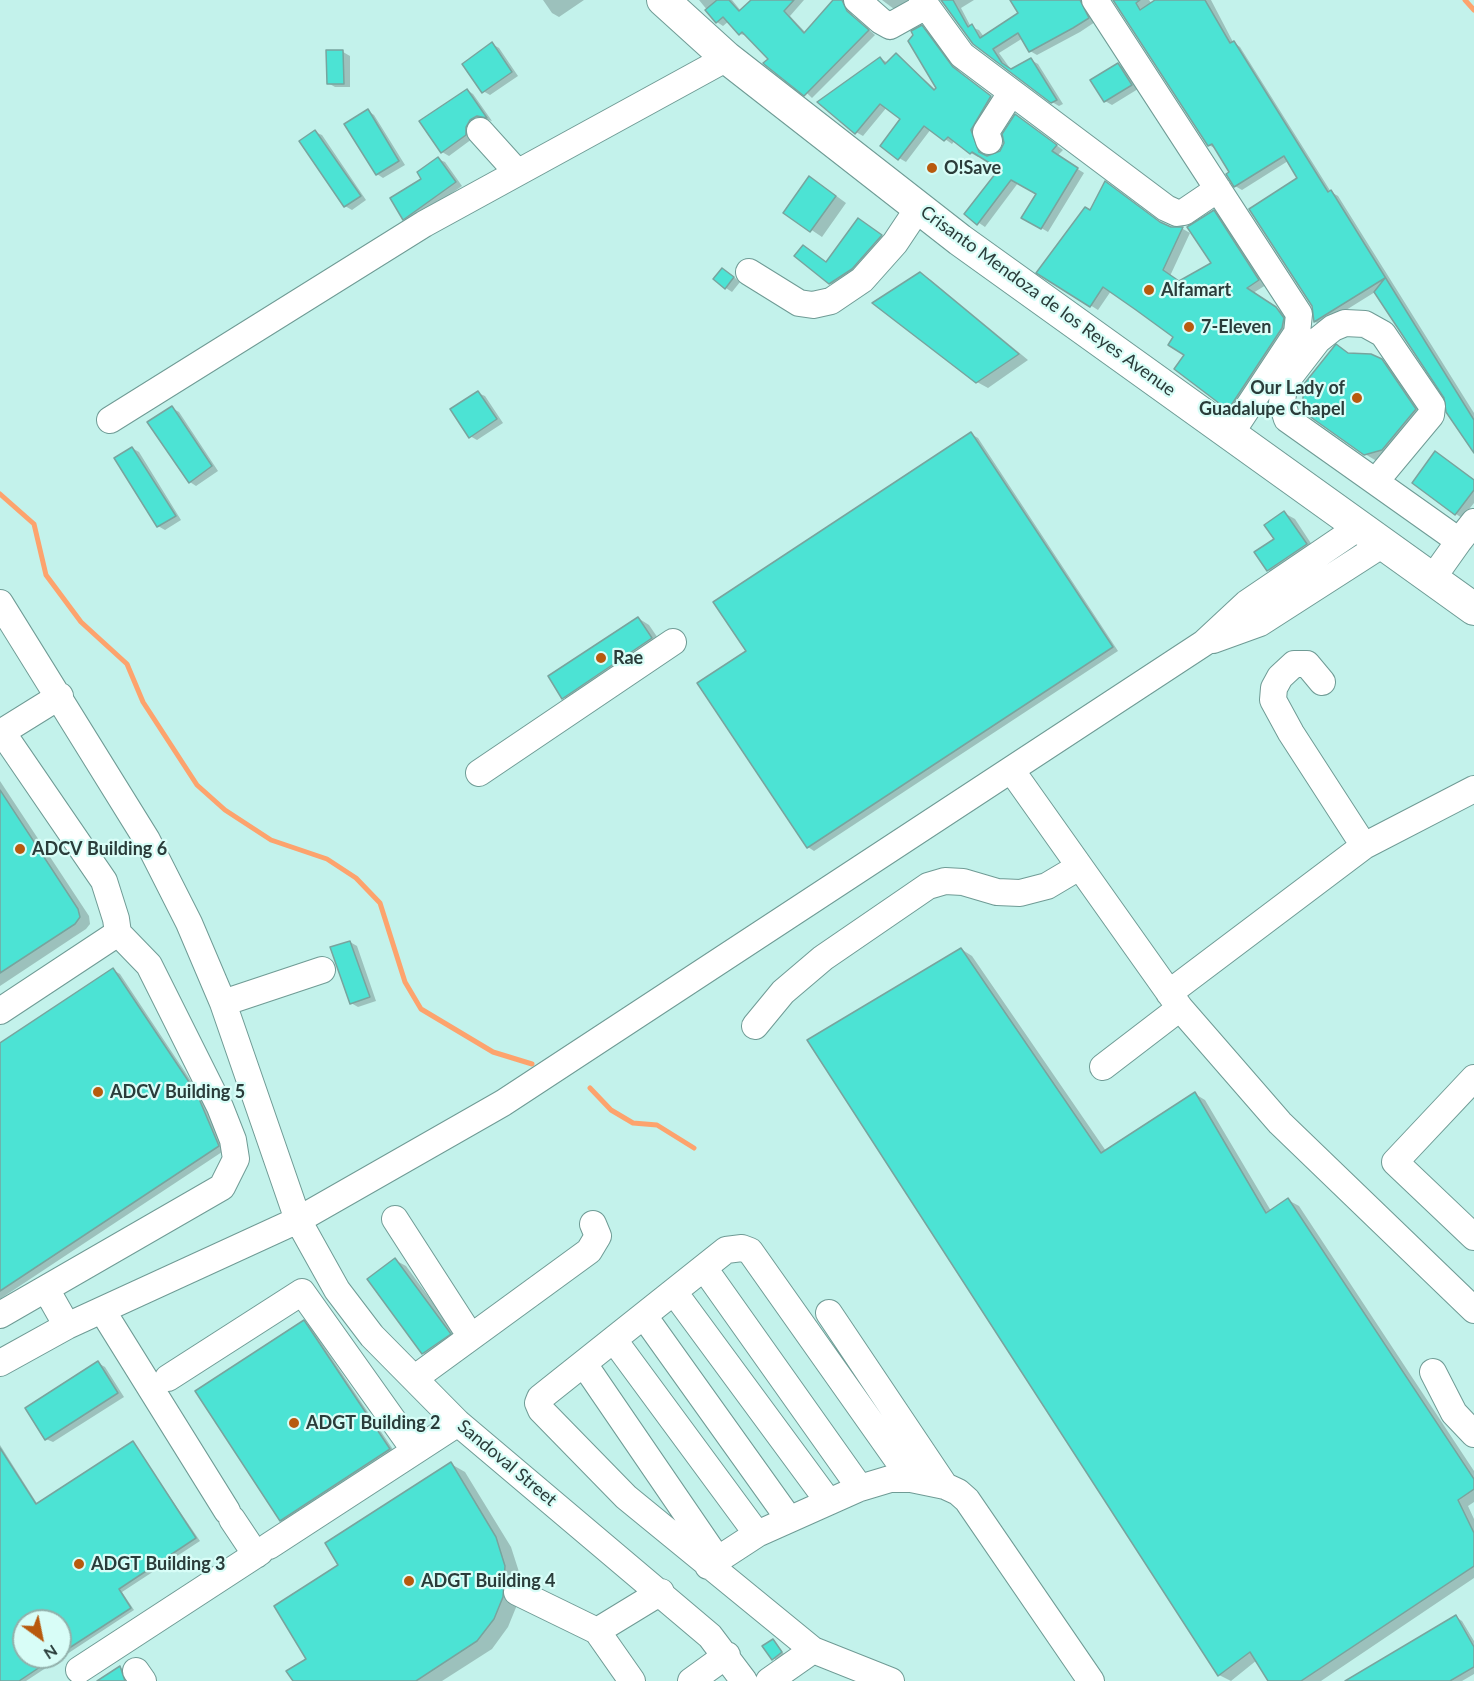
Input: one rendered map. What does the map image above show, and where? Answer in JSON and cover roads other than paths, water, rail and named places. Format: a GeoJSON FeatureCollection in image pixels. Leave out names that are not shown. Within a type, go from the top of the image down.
{"type":"FeatureCollection","features":[{"type":"Feature","properties":{"kind":"main road","name":"Crisanto Mendoza de los Reyes Avenue"},"geometry":{"type":"LineString","coordinates":[[663,0],[728,58],[919,207],[1474,609]]}},
{"type":"Feature","properties":{"kind":"street"},"geometry":{"type":"LineString","coordinates":[[857,0],[890,26],[924,3],[962,56],[1166,208],[1177,213],[1185,212],[1218,189]]}},
{"type":"Feature","properties":{"kind":"street"},"geometry":{"type":"LineString","coordinates":[[1095,0],[1293,303],[1300,323],[1297,333],[1231,433]]}},
{"type":"Feature","properties":{"kind":"street"},"geometry":{"type":"LineString","coordinates":[[110,420],[424,224],[728,58]]}},
{"type":"Feature","properties":{"kind":"street"},"geometry":{"type":"LineString","coordinates":[[989,141],[986,132],[1011,93]]}},
{"type":"Feature","properties":{"kind":"street"},"geometry":{"type":"LineString","coordinates":[[480,131],[518,172]]}},
{"type":"Feature","properties":{"kind":"street"},"geometry":{"type":"LineString","coordinates":[[749,272],[799,303],[813,305],[831,301],[862,280],[895,243],[919,207]]}},
{"type":"Feature","properties":{"kind":"street"},"geometry":{"type":"LineString","coordinates":[[1376,481],[1433,410],[1430,401],[1383,334],[1365,324],[1345,323],[1332,328],[1318,340],[1284,384],[1282,403],[1287,419],[1376,481],[1467,531],[1432,579]]}},
{"type":"Feature","properties":{"kind":"street"},"geometry":{"type":"LineString","coordinates":[[0,1363],[67,1326],[298,1220],[513,1097],[1204,643],[1247,603],[1371,535]]}},
{"type":"Feature","properties":{"kind":"street","name":"Sandoval Street"},"geometry":{"type":"LineString","coordinates":[[0,603],[60,696],[147,840],[198,942],[224,1004],[298,1220],[337,1290],[372,1336],[458,1423],[661,1592],[710,1636],[727,1655],[744,1681]]}},
{"type":"Feature","properties":{"kind":"street"},"geometry":{"type":"LineString","coordinates":[[479,773],[673,642]]}},
{"type":"Feature","properties":{"kind":"street"},"geometry":{"type":"LineString","coordinates":[[1322,682],[1307,664],[1294,664],[1280,677],[1274,688],[1273,700],[1291,733],[1364,846]]}},
{"type":"Feature","properties":{"kind":"street"},"geometry":{"type":"LineString","coordinates":[[0,1315],[222,1187],[236,1159],[233,1140],[220,1107],[149,965],[118,933],[104,881],[1,731],[60,696]]}},
{"type":"Feature","properties":{"kind":"street"},"geometry":{"type":"LineString","coordinates":[[1012,771],[1175,1000],[1280,1123],[1474,1310]]}},
{"type":"Feature","properties":{"kind":"street"},"geometry":{"type":"LineString","coordinates":[[1103,1067],[1175,1000],[1364,846],[1474,789]]}},
{"type":"Feature","properties":{"kind":"street"},"geometry":{"type":"LineString","coordinates":[[754,1026],[783,992],[823,958],[928,886],[945,881],[963,882],[997,892],[1020,893],[1047,886],[1079,867]]}},
{"type":"Feature","properties":{"kind":"street"},"geometry":{"type":"LineString","coordinates":[[0,1011],[118,933]]}},
{"type":"Feature","properties":{"kind":"street"},"geometry":{"type":"LineString","coordinates":[[224,1004],[322,970]]}},
{"type":"Feature","properties":{"kind":"street"},"geometry":{"type":"LineString","coordinates":[[1474,1078],[1395,1162],[1474,1237]]}},
{"type":"Feature","properties":{"kind":"street"},"geometry":{"type":"LineString","coordinates":[[395,1219],[471,1336]]}},
{"type":"Feature","properties":{"kind":"street"},"geometry":{"type":"LineString","coordinates":[[415,1378],[589,1251],[596,1243],[598,1236],[593,1224]]}},
{"type":"Feature","properties":{"kind":"street"},"geometry":{"type":"LineString","coordinates":[[713,1563],[626,1497],[541,1410],[537,1403],[550,1390],[733,1247],[750,1251],[911,1479]]}},
{"type":"Feature","properties":{"kind":"street"},"geometry":{"type":"LineString","coordinates":[[704,1268],[860,1488]]}},
{"type":"Feature","properties":{"kind":"street"},"geometry":{"type":"LineString","coordinates":[[46,1289],[67,1326]]}},
{"type":"Feature","properties":{"kind":"street"},"geometry":{"type":"LineString","coordinates":[[168,1378],[302,1292],[415,1451]]}},
{"type":"Feature","properties":{"kind":"street"},"geometry":{"type":"LineString","coordinates":[[674,1292],[828,1501]]}},
{"type":"Feature","properties":{"kind":"street"},"geometry":{"type":"LineString","coordinates":[[102,1310],[230,1515],[262,1551]]}},
{"type":"Feature","properties":{"kind":"street"},"geometry":{"type":"LineString","coordinates":[[829,1313],[945,1486]]}},
{"type":"Feature","properties":{"kind":"street"},"geometry":{"type":"LineString","coordinates":[[644,1316],[789,1519]]}},
{"type":"Feature","properties":{"kind":"street"},"geometry":{"type":"LineString","coordinates":[[614,1340],[757,1534]]}},
{"type":"Feature","properties":{"kind":"street"},"geometry":{"type":"LineString","coordinates":[[584,1364],[713,1563],[804,1665]]}},
{"type":"Feature","properties":{"kind":"street"},"geometry":{"type":"LineString","coordinates":[[1433,1372],[1454,1413],[1474,1434]]}},
{"type":"Feature","properties":{"kind":"street"},"geometry":{"type":"LineString","coordinates":[[71,1676],[132,1664],[262,1551],[458,1423]]}},
{"type":"Feature","properties":{"kind":"street"},"geometry":{"type":"LineString","coordinates":[[713,1563],[757,1534],[860,1488],[890,1479],[911,1479],[945,1486],[958,1492],[967,1500],[1091,1681]]}},
{"type":"Feature","properties":{"kind":"street"},"geometry":{"type":"LineString","coordinates":[[517,1592],[597,1631],[633,1681]]}},
{"type":"Feature","properties":{"kind":"street"},"geometry":{"type":"LineString","coordinates":[[597,1631],[661,1592]]}},
{"type":"Feature","properties":{"kind":"street"},"geometry":{"type":"LineString","coordinates":[[691,1681],[727,1655]]}},
{"type":"Feature","properties":{"kind":"street"},"geometry":{"type":"LineString","coordinates":[[769,1681],[804,1665],[891,1681]]}},
{"type":"Feature","properties":{"kind":"waterway"},"geometry":{"type":"LineString","coordinates":[[1465,0],[1474,10]]}},
{"type":"Feature","properties":{"kind":"waterway"},"geometry":{"type":"LineString","coordinates":[[0,494],[34,524],[46,575],[81,622],[127,664],[143,702],[197,785],[225,810],[271,840],[327,859],[356,878],[380,903],[405,982],[421,1009],[493,1052],[532,1064]]}},
{"type":"Feature","properties":{"kind":"waterway"},"geometry":{"type":"LineString","coordinates":[[590,1088],[611,1110],[633,1123],[657,1125],[694,1148]]}},
{"type":"Feature","properties":{"kind":"place","name":"O!Save"},"geometry":{"type":"Point","coordinates":[932,168]}},
{"type":"Feature","properties":{"kind":"place","name":"Alfamart"},"geometry":{"type":"Point","coordinates":[1149,290]}},
{"type":"Feature","properties":{"kind":"place","name":"7-Eleven"},"geometry":{"type":"Point","coordinates":[1189,327]}},
{"type":"Feature","properties":{"kind":"place","name":"Our Lady of Guadalupe Chapel"},"geometry":{"type":"Point","coordinates":[1357,398]}},
{"type":"Feature","properties":{"kind":"place","name":"Rae"},"geometry":{"type":"Point","coordinates":[601,658]}},
{"type":"Feature","properties":{"kind":"place","name":"ADCV Building 6"},"geometry":{"type":"Point","coordinates":[20,849]}},
{"type":"Feature","properties":{"kind":"place","name":"ADCV Building 5"},"geometry":{"type":"Point","coordinates":[98,1092]}},
{"type":"Feature","properties":{"kind":"place","name":"ADGT Building 2"},"geometry":{"type":"Point","coordinates":[294,1423]}},
{"type":"Feature","properties":{"kind":"place","name":"ADGT Building 3"},"geometry":{"type":"Point","coordinates":[79,1564]}},
{"type":"Feature","properties":{"kind":"place","name":"ADGT Building 4"},"geometry":{"type":"Point","coordinates":[409,1581]}}]}
